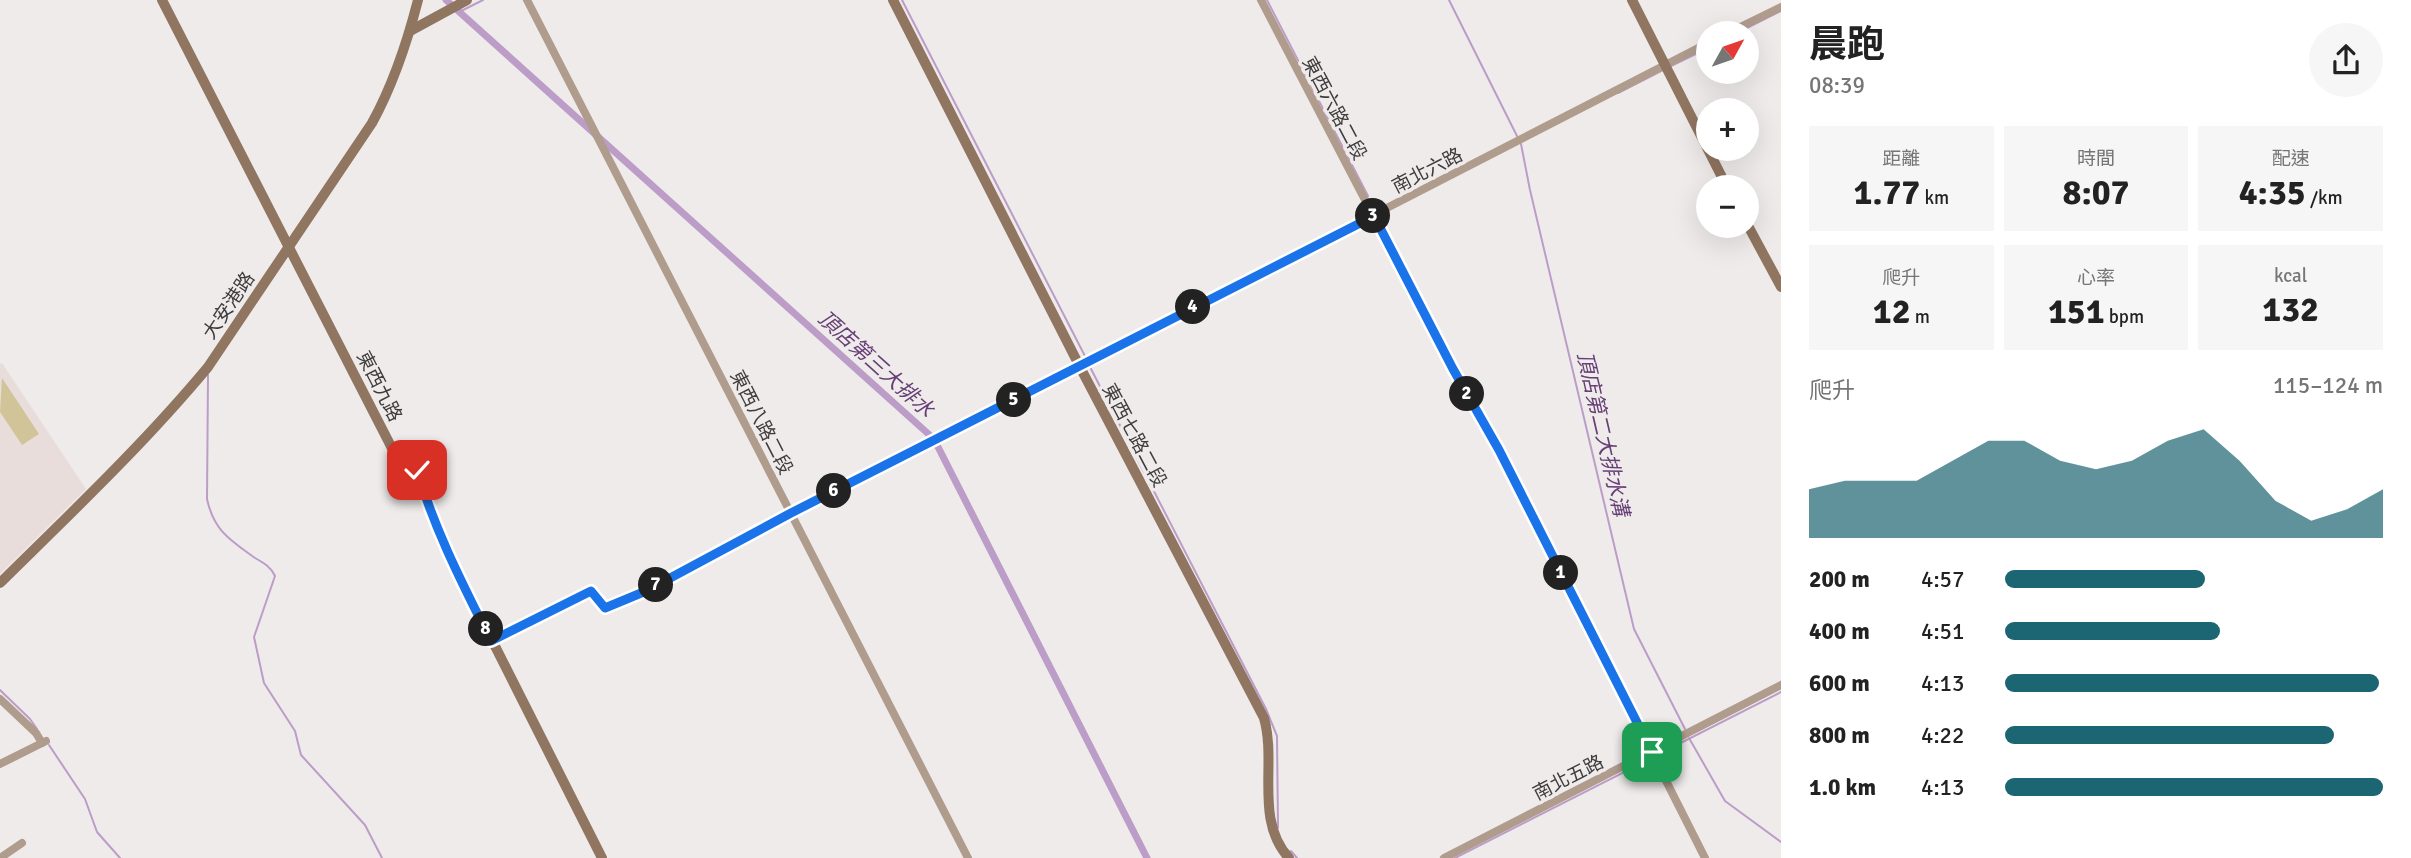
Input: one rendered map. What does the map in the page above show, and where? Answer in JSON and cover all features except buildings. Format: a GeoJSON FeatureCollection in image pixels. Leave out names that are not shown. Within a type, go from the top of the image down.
{"type":"FeatureCollection","features":[{"type":"Feature","properties":{"kind":"street","name":"東西九路"},"geometry":{"type":"LineString","coordinates":[[162,0],[398,460],[417,470],[429,510],[446,549],[602,858]]}},
{"type":"Feature","properties":{"kind":"street","name":"大安港路"},"geometry":{"type":"LineString","coordinates":[[0,583],[94,491],[208,367],[372,123],[390,91],[418,0]]}},
{"type":"Feature","properties":{"kind":"street"},"geometry":{"type":"LineString","coordinates":[[410,31],[467,0]]}},
{"type":"Feature","properties":{"kind":"street","name":"東西八路二段"},"geometry":{"type":"LineString","coordinates":[[527,0],[968,858]]}},
{"type":"Feature","properties":{"kind":"street","name":"東西七路二段"},"geometry":{"type":"LineString","coordinates":[[893,0],[1080,367],[1264,718],[1269,737],[1271,830],[1279,848],[1289,858]]}},
{"type":"Feature","properties":{"kind":"street","name":"東西六路二段"},"geometry":{"type":"LineString","coordinates":[[1261,0],[1453,369],[1499,450],[1705,858]]}},
{"type":"Feature","properties":{"kind":"street"},"geometry":{"type":"LineString","coordinates":[[1632,0],[1721,175]]}},
{"type":"Feature","properties":{"kind":"street"},"geometry":{"type":"LineString","coordinates":[[1752,21],[1781,7]]}},
{"type":"Feature","properties":{"kind":"street","name":"南北六路"},"geometry":{"type":"LineString","coordinates":[[491,641],[591,591],[605,608],[646,591],[791,513],[1696,49]]}},
{"type":"Feature","properties":{"kind":"street"},"geometry":{"type":"LineString","coordinates":[[1755,238],[1781,287]]}},
{"type":"Feature","properties":{"kind":"street","name":"南北五路"},"geometry":{"type":"LineString","coordinates":[[1444,858],[1781,685]]}},
{"type":"Feature","properties":{"kind":"street"},"geometry":{"type":"LineString","coordinates":[[0,699],[44,742],[0,764]]}},
{"type":"Feature","properties":{"kind":"street"},"geometry":{"type":"LineString","coordinates":[[1,857],[22,844]]}},
{"type":"Feature","properties":{"kind":"shaded area"},"geometry":{"type":"Polygon","coordinates":[[[2,363],[86,489],[0,574],[0,364],[2,363]]]}},
{"type":"Feature","properties":{"kind":"shaded area"},"geometry":{"type":"Polygon","coordinates":[[[2,378],[39,434],[22,445],[0,412],[2,378]]]}},
{"type":"Feature","properties":{"kind":"waterway","name":"頂店第三大排水"},"geometry":{"type":"LineString","coordinates":[[446,0],[934,439],[1147,858]]}},
{"type":"Feature","properties":{"kind":"waterway"},"geometry":{"type":"LineString","coordinates":[[459,12],[483,0]]}},
{"type":"Feature","properties":{"kind":"waterway"},"geometry":{"type":"LineString","coordinates":[[902,0],[1087,360]]}},
{"type":"Feature","properties":{"kind":"waterway"},"geometry":{"type":"LineString","coordinates":[[1267,0],[1368,196]]}},
{"type":"Feature","properties":{"kind":"waterway","name":"頂店第二大排水溝"},"geometry":{"type":"LineString","coordinates":[[1449,0],[1517,136]]}},
{"type":"Feature","properties":{"kind":"waterway"},"geometry":{"type":"LineString","coordinates":[[1759,22],[1781,11]]}},
{"type":"Feature","properties":{"kind":"waterway"},"geometry":{"type":"LineString","coordinates":[[1671,66],[1696,54]]}},
{"type":"Feature","properties":{"kind":"waterway"},"geometry":{"type":"LineString","coordinates":[[1618,93],[1663,70]]}},
{"type":"Feature","properties":{"kind":"waterway","name":"頂店第二大排水溝"},"geometry":{"type":"LineString","coordinates":[[1521,144],[1634,629],[1685,729]]}},
{"type":"Feature","properties":{"kind":"waterway"},"geometry":{"type":"LineString","coordinates":[[1089,365],[1266,709],[1277,736],[1278,828]]}},
{"type":"Feature","properties":{"kind":"waterway"},"geometry":{"type":"LineString","coordinates":[[208,375],[207,499],[210,510],[224,534],[267,566],[275,576],[254,637],[264,683],[295,731],[301,755],[365,825],[382,858]]}},
{"type":"Feature","properties":{"kind":"waterway"},"geometry":{"type":"LineString","coordinates":[[0,690],[37,729]]}},
{"type":"Feature","properties":{"kind":"waterway"},"geometry":{"type":"LineString","coordinates":[[1655,756],[1781,692]]}},
{"type":"Feature","properties":{"kind":"waterway","name":"頂店第二大排水溝"},"geometry":{"type":"LineString","coordinates":[[1689,738],[1725,801],[1781,842]]}},
{"type":"Feature","properties":{"kind":"waterway"},"geometry":{"type":"LineString","coordinates":[[49,745],[85,799],[97,832],[120,858]]}},
{"type":"Feature","properties":{"kind":"waterway"},"geometry":{"type":"LineString","coordinates":[[1455,858],[1650,759]]}},
{"type":"Feature","properties":{"kind":"waterway"},"geometry":{"type":"LineString","coordinates":[[1291,851],[1297,858]]}},
{"type":"Feature","properties":{"kind":"route"},"geometry":{"type":"LineString","coordinates":[[417,470],[429,510],[491,641],[591,591],[605,608],[646,591],[791,513],[1374,216],[1453,369],[1499,450],[1652,752]]}}]}
